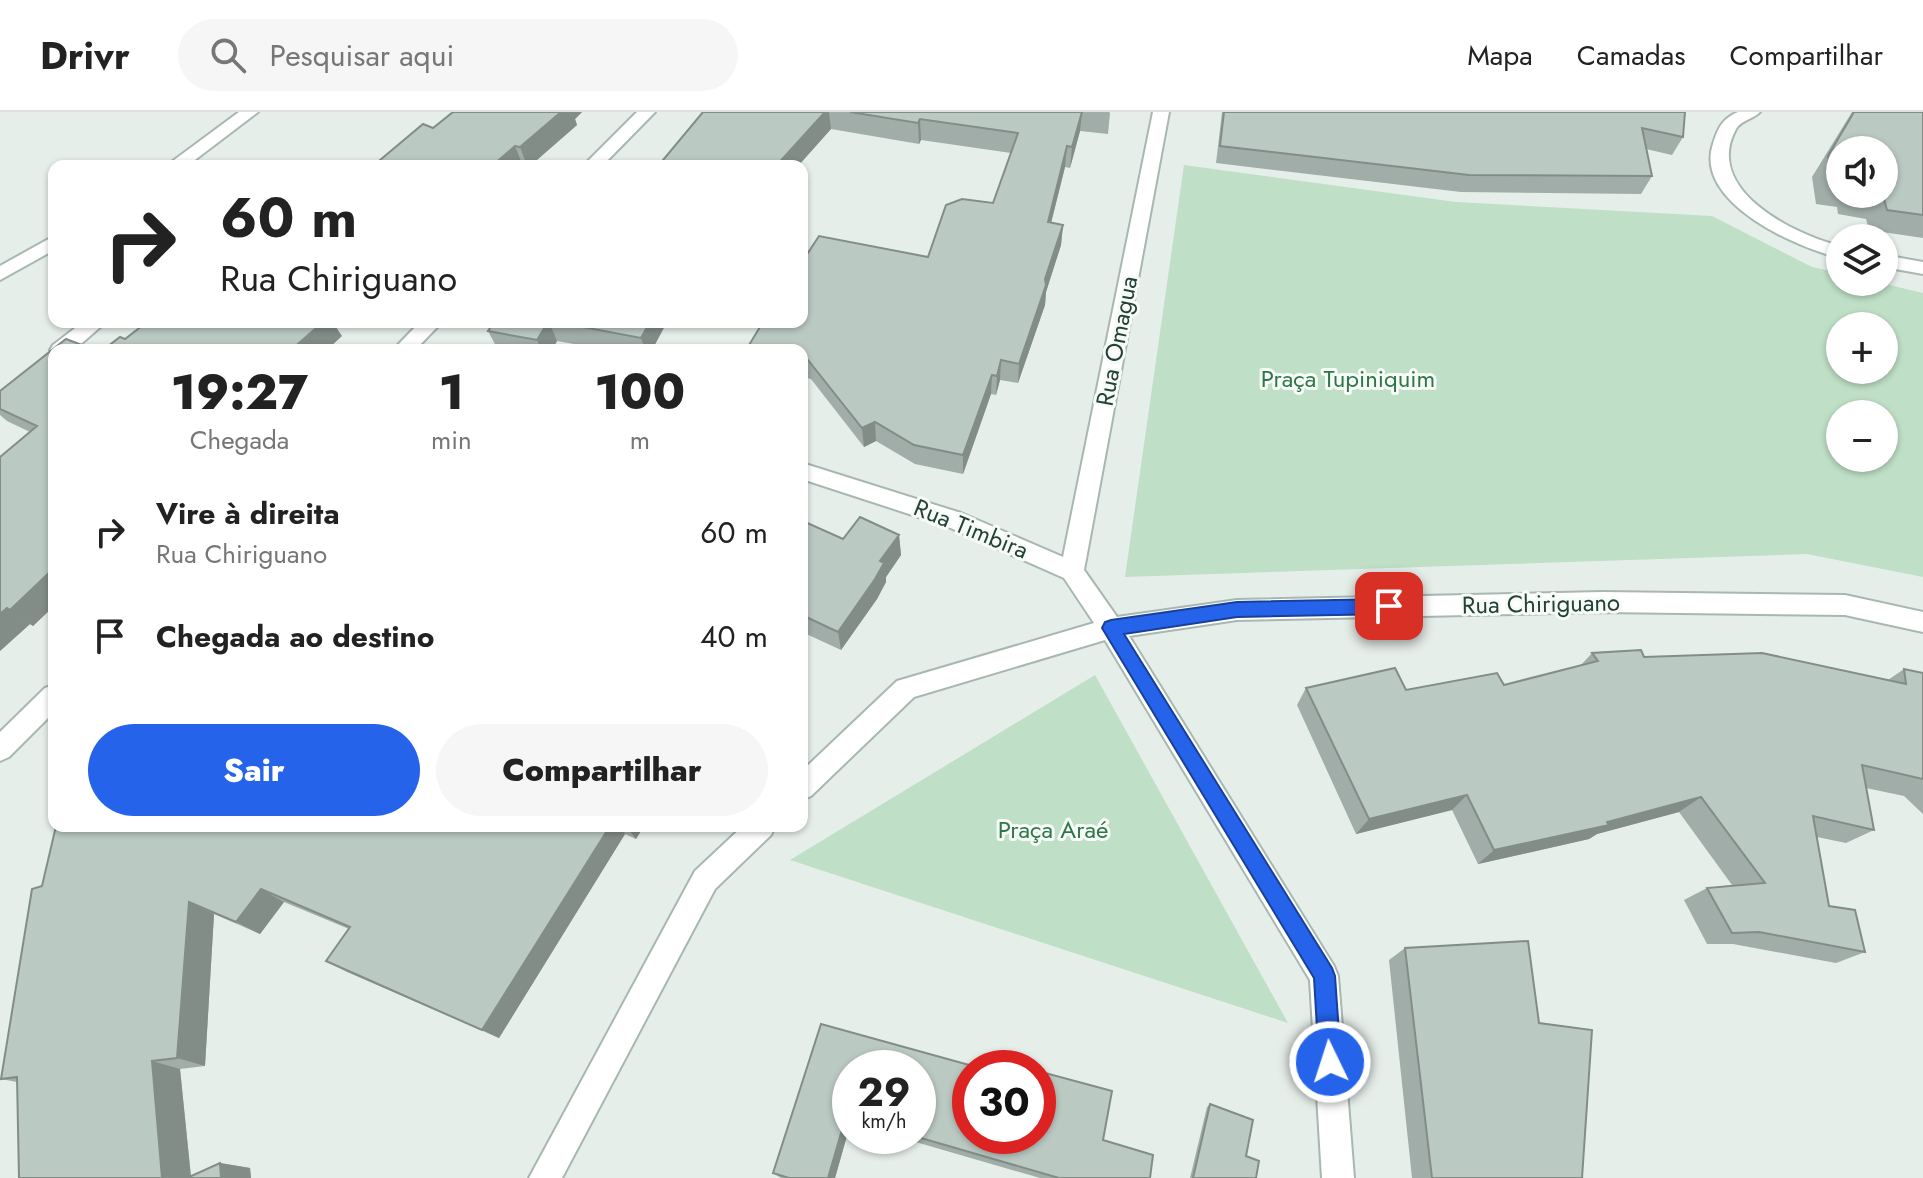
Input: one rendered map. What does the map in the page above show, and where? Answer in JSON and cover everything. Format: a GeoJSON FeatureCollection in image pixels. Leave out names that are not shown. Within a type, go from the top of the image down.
{"type":"FeatureCollection","features":[{"type":"Feature","properties":{"kind":"street"},"geometry":{"type":"LineString","coordinates":[[183,160],[250,112]]}},
{"type":"Feature","properties":{"kind":"street"},"geometry":{"type":"LineString","coordinates":[[598,160],[647,112]]}},
{"type":"Feature","properties":{"kind":"street","name":"Rua Omagua"},"geometry":{"type":"LineString","coordinates":[[1072,571],[1161,112]]}},
{"type":"Feature","properties":{"kind":"street"},"geometry":{"type":"LineString","coordinates":[[1752,112],[1730,122],[1718,156],[1729,187],[1764,219],[1826,250]]}},
{"type":"Feature","properties":{"kind":"street"},"geometry":{"type":"LineString","coordinates":[[0,274],[48,246]]}},
{"type":"Feature","properties":{"kind":"street"},"geometry":{"type":"LineString","coordinates":[[1898,264],[1923,268]]}},
{"type":"Feature","properties":{"kind":"street"},"geometry":{"type":"LineString","coordinates":[[68,344],[88,328]]}},
{"type":"Feature","properties":{"kind":"street"},"geometry":{"type":"LineString","coordinates":[[409,344],[426,328]]}},
{"type":"Feature","properties":{"kind":"street","name":"Rua Timbira"},"geometry":{"type":"LineString","coordinates":[[808,473],[953,519],[1072,571]]}},
{"type":"Feature","properties":{"kind":"street"},"geometry":{"type":"LineString","coordinates":[[1072,571],[1111,628],[1324,976],[1338,1178]]}},
{"type":"Feature","properties":{"kind":"street","name":"Rua Chiriguano"},"geometry":{"type":"LineString","coordinates":[[1111,628],[1237,610],[1602,602],[1845,605],[1923,622]]}},
{"type":"Feature","properties":{"kind":"street"},"geometry":{"type":"LineString","coordinates":[[808,782],[906,689],[1111,628]]}},
{"type":"Feature","properties":{"kind":"street"},"geometry":{"type":"LineString","coordinates":[[0,749],[48,702]]}},
{"type":"Feature","properties":{"kind":"street"},"geometry":{"type":"LineString","coordinates":[[545,1178],[705,880],[756,832]]}},
{"type":"Feature","properties":{"kind":"green space","name":"Praça Tupiniquim"},"geometry":{"type":"Polygon","coordinates":[[[1184,165],[1456,202],[1712,216],[1812,267],[1826,270],[1826,296],[1898,296],[1898,287],[1923,293],[1923,577],[1807,554],[1125,577],[1184,165]]]}},
{"type":"Feature","properties":{"kind":"green space","name":"Praça Araé"},"geometry":{"type":"Polygon","coordinates":[[[1095,675],[1288,1023],[790,860],[1095,675]]]}},
{"type":"Feature","properties":{"kind":"building"},"geometry":{"type":"Polygon","coordinates":[[[453,112],[561,112],[520,147],[515,146],[499,160],[380,160],[423,124],[433,128],[453,112]]]}},
{"type":"Feature","properties":{"kind":"building"},"geometry":{"type":"Polygon","coordinates":[[[703,112],[825,112],[781,160],[663,160],[703,112]]]}},
{"type":"Feature","properties":{"kind":"building"},"geometry":{"type":"Polygon","coordinates":[[[850,112],[1082,112],[1072,147],[1067,146],[1048,222],[1063,225],[1019,364],[1001,360],[997,376],[992,375],[963,455],[914,445],[875,422],[862,428],[808,360],[808,344],[750,344],[759,328],[808,328],[808,253],[819,236],[928,257],[946,205],[962,199],[993,203],[1018,133],[920,119],[918,123],[850,112]]]}},
{"type":"Feature","properties":{"kind":"building"},"geometry":{"type":"Polygon","coordinates":[[[1224,112],[1685,112],[1683,137],[1642,128],[1652,176],[1469,175],[1220,146],[1224,112]]]}},
{"type":"Feature","properties":{"kind":"building"},"geometry":{"type":"Polygon","coordinates":[[[1854,112],[1923,112],[1923,215],[1887,210],[1898,208],[1898,136],[1840,136],[1854,112]]]}},
{"type":"Feature","properties":{"kind":"building"},"geometry":{"type":"Polygon","coordinates":[[[139,328],[316,328],[298,344],[111,344],[120,337],[125,339],[139,328]]]}},
{"type":"Feature","properties":{"kind":"building"},"geometry":{"type":"Polygon","coordinates":[[[490,328],[544,328],[537,340],[488,331],[490,328]]]}},
{"type":"Feature","properties":{"kind":"building"},"geometry":{"type":"Polygon","coordinates":[[[588,328],[647,328],[641,338],[588,328]]]}},
{"type":"Feature","properties":{"kind":"building"},"geometry":{"type":"Polygon","coordinates":[[[66,339],[79,344],[60,344],[66,339]]]}},
{"type":"Feature","properties":{"kind":"building"},"geometry":{"type":"Polygon","coordinates":[[[48,353],[48,574],[10,610],[7,608],[0,614],[0,457],[37,426],[0,409],[0,391],[48,353]]]}},
{"type":"Feature","properties":{"kind":"building"},"geometry":{"type":"Polygon","coordinates":[[[860,517],[899,535],[880,561],[884,563],[875,579],[838,632],[808,618],[808,523],[843,539],[860,517]]]}},
{"type":"Feature","properties":{"kind":"building"},"geometry":{"type":"Polygon","coordinates":[[[1641,650],[1644,657],[1762,653],[1906,684],[1904,669],[1923,673],[1923,779],[1862,765],[1874,830],[1813,816],[1829,906],[1855,910],[1865,952],[1759,932],[1732,933],[1707,888],[1765,883],[1701,797],[1607,822],[1609,825],[1494,850],[1467,795],[1369,819],[1306,688],[1395,668],[1406,690],[1497,673],[1504,685],[1598,661],[1592,653],[1641,650]]]}},
{"type":"Feature","properties":{"kind":"building"},"geometry":{"type":"Polygon","coordinates":[[[55,832],[606,832],[482,1030],[326,961],[350,927],[261,889],[236,922],[189,902],[177,1058],[152,1061],[162,1178],[19,1178],[17,1077],[1,1079],[32,889],[42,886],[55,832]]]}},
{"type":"Feature","properties":{"kind":"building"},"geometry":{"type":"Polygon","coordinates":[[[1528,941],[1539,1023],[1592,1030],[1582,1178],[1432,1178],[1405,948],[1528,941]]]}},
{"type":"Feature","properties":{"kind":"building"},"geometry":{"type":"Polygon","coordinates":[[[821,1024],[915,1050],[832,1050],[832,1154],[835,1154],[828,1178],[789,1178],[773,1173],[821,1024]]]}},
{"type":"Feature","properties":{"kind":"building"},"geometry":{"type":"Polygon","coordinates":[[[936,1056],[952,1060],[952,1147],[936,1142],[936,1056]]]}},
{"type":"Feature","properties":{"kind":"building"},"geometry":{"type":"Polygon","coordinates":[[[1056,1076],[1112,1091],[1103,1140],[1153,1155],[1150,1178],[1059,1178],[976,1154],[1056,1154],[1056,1076]]]}},
{"type":"Feature","properties":{"kind":"building"},"geometry":{"type":"Polygon","coordinates":[[[1210,1104],[1253,1120],[1246,1156],[1259,1161],[1256,1178],[1193,1178],[1210,1104]]]}},
{"type":"Feature","properties":{"kind":"building"},"geometry":{"type":"Polygon","coordinates":[[[220,1163],[221,1178],[187,1178],[220,1163]]]}},
{"type":"Feature","properties":{"kind":"route"},"geometry":{"type":"LineString","coordinates":[[1330,1062],[1324,976],[1111,628],[1237,610],[1389,606]]}}]}
